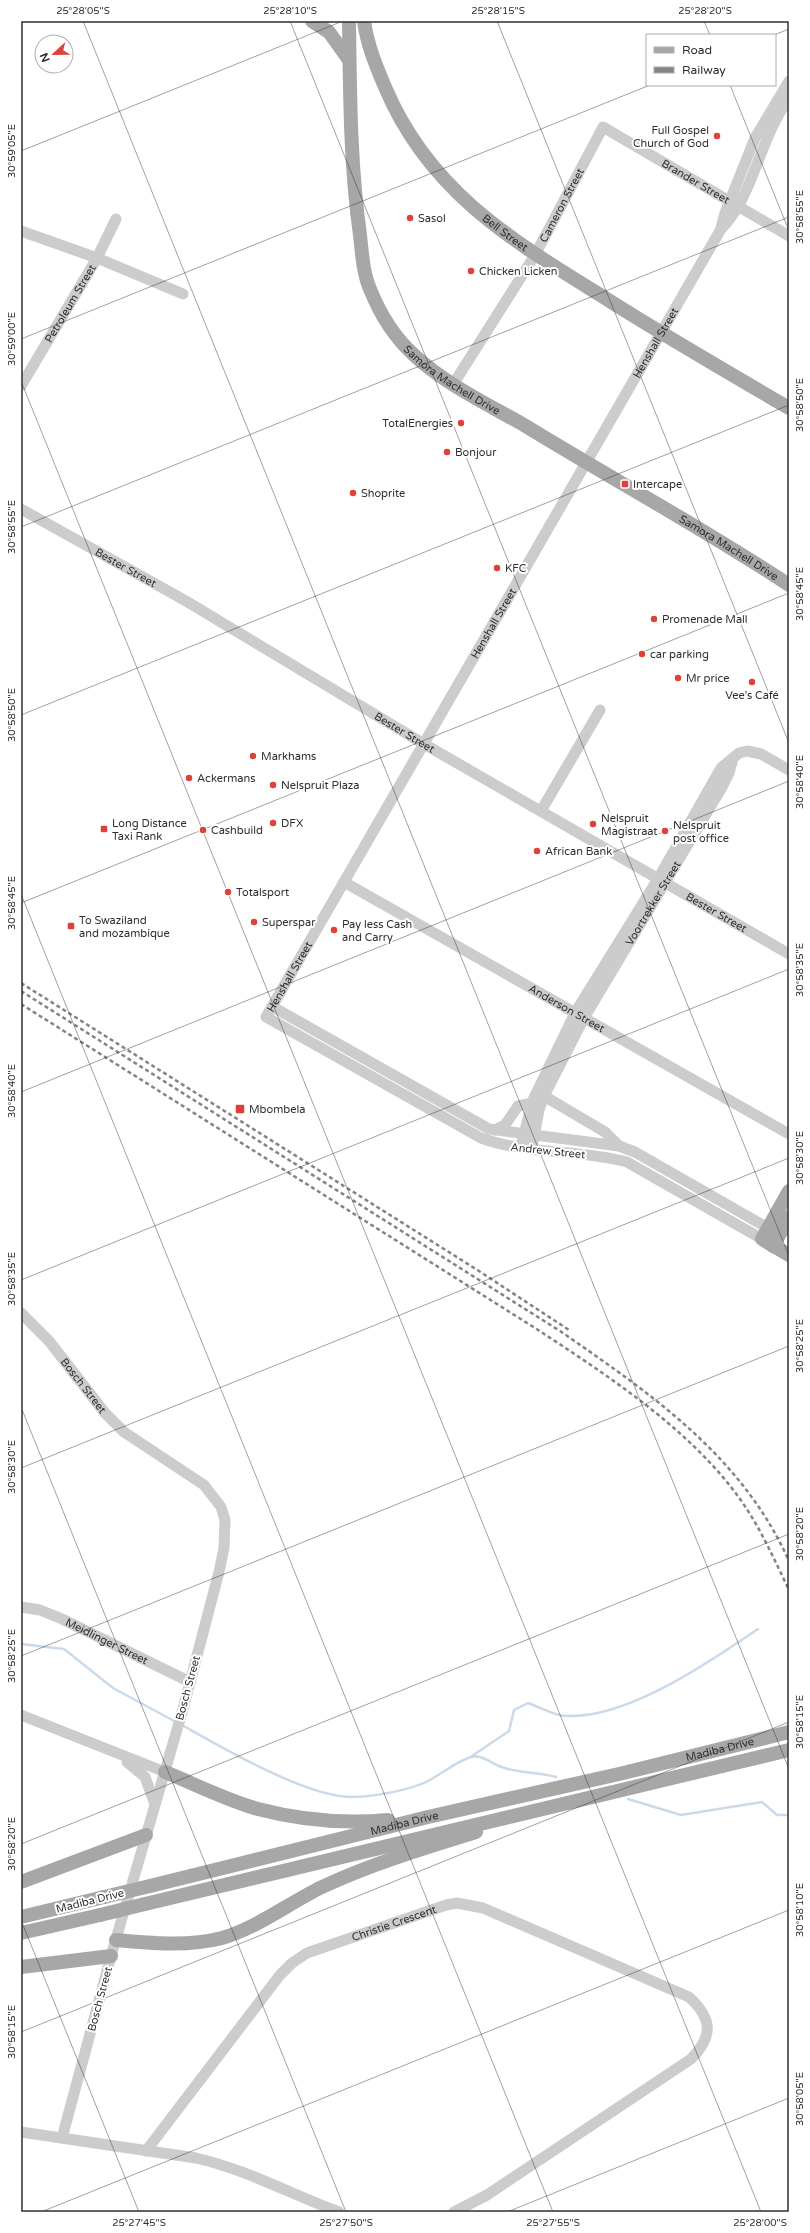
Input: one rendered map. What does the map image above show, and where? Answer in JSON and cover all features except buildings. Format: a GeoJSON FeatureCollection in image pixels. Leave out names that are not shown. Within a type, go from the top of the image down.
{"type":"FeatureCollection","features":[{"type":"Feature","properties":{"kind":"main road"},"geometry":{"type":"LineString","coordinates":[[312,21],[329,32],[350,60]]}},
{"type":"Feature","properties":{"kind":"main road","name":"Samora Machell Drive"},"geometry":{"type":"LineString","coordinates":[[349,21],[355,191],[365,272],[369,288],[385,321],[395,334],[414,355],[454,383],[587,463],[656,502],[789,585]]}},
{"type":"Feature","properties":{"kind":"main road","name":"Bell Street"},"geometry":{"type":"LineString","coordinates":[[364,21],[377,69],[404,127],[419,149],[468,204],[486,220],[535,255],[662,334],[789,408]]}},
{"type":"Feature","properties":{"kind":"main road"},"geometry":{"type":"LineString","coordinates":[[774,1238],[789,1191]]}},
{"type":"Feature","properties":{"kind":"main road"},"geometry":{"type":"LineString","coordinates":[[774,1238],[789,1217]]}},
{"type":"Feature","properties":{"kind":"main road","name":"Andrew Street"},"geometry":{"type":"LineString","coordinates":[[774,1238],[789,1255]]}},
{"type":"Feature","properties":{"kind":"main road","name":"Madiba Drive"},"geometry":{"type":"LineString","coordinates":[[21,1917],[428,1817],[619,1774],[789,1732]]}},
{"type":"Feature","properties":{"kind":"main road","name":"Madiba Drive"},"geometry":{"type":"LineString","coordinates":[[21,1933],[499,1818],[568,1804],[789,1750]]}},
{"type":"Feature","properties":{"kind":"main road"},"geometry":{"type":"LineString","coordinates":[[164,1772],[257,1809],[289,1816],[326,1822],[375,1821],[428,1817]]}},
{"type":"Feature","properties":{"kind":"main road"},"geometry":{"type":"LineString","coordinates":[[116,1940],[190,1944],[223,1937],[253,1925],[338,1880],[400,1857],[568,1804]]}},
{"type":"Feature","properties":{"kind":"main road"},"geometry":{"type":"LineString","coordinates":[[21,1882],[146,1835]]}},
{"type":"Feature","properties":{"kind":"main road"},"geometry":{"type":"LineString","coordinates":[[21,1967],[111,1956]]}},
{"type":"Feature","properties":{"kind":"street","name":"Henshall Street"},"geometry":{"type":"LineString","coordinates":[[266,1017],[424,744],[508,595],[587,463],[721,229],[729,222],[755,138],[789,81]]}},
{"type":"Feature","properties":{"kind":"street","name":"Henshall Street"},"geometry":{"type":"LineString","coordinates":[[734,205],[789,99]]}},
{"type":"Feature","properties":{"kind":"street","name":"Cameron Street"},"geometry":{"type":"LineString","coordinates":[[454,383],[535,255],[603,127]]}},
{"type":"Feature","properties":{"kind":"street","name":"Brander Street"},"geometry":{"type":"LineString","coordinates":[[603,127],[789,236]]}},
{"type":"Feature","properties":{"kind":"street","name":"Petroleum Street"},"geometry":{"type":"LineString","coordinates":[[21,386],[97,258],[116,219]]}},
{"type":"Feature","properties":{"kind":"street"},"geometry":{"type":"LineString","coordinates":[[21,231],[97,258],[183,294]]}},
{"type":"Feature","properties":{"kind":"street","name":"Bester Street"},"geometry":{"type":"LineString","coordinates":[[21,509],[186,601],[424,744],[789,954]]}},
{"type":"Feature","properties":{"kind":"street"},"geometry":{"type":"LineString","coordinates":[[541,811],[600,710]]}},
{"type":"Feature","properties":{"kind":"street","name":"Voortrekker Street"},"geometry":{"type":"LineString","coordinates":[[526,1150],[532,1103],[579,1016],[662,881],[721,768],[743,752],[754,752],[789,770]]}},
{"type":"Feature","properties":{"kind":"street","name":"Anderson Street"},"geometry":{"type":"LineString","coordinates":[[344,882],[789,1134]]}},
{"type":"Feature","properties":{"kind":"street","name":"Andrew Street"},"geometry":{"type":"LineString","coordinates":[[273,1007],[495,1130],[619,1146],[635,1152],[774,1238]]}},
{"type":"Feature","properties":{"kind":"street","name":"Voortrekker Street"},"geometry":{"type":"LineString","coordinates":[[529,1135],[544,1096],[579,1016]]}},
{"type":"Feature","properties":{"kind":"street","name":"Andrew Street"},"geometry":{"type":"LineString","coordinates":[[266,1017],[481,1138],[501,1146],[526,1150],[612,1158],[627,1162],[642,1168],[774,1238]]}},
{"type":"Feature","properties":{"kind":"street"},"geometry":{"type":"LineString","coordinates":[[544,1096],[605,1132],[619,1146]]}},
{"type":"Feature","properties":{"kind":"street"},"geometry":{"type":"LineString","coordinates":[[495,1130],[505,1125],[518,1106],[532,1103]]}},
{"type":"Feature","properties":{"kind":"street","name":"Bosch Street"},"geometry":{"type":"LineString","coordinates":[[21,1313],[49,1341],[105,1413],[119,1427],[204,1485],[222,1508],[225,1520],[224,1548],[183,1709],[111,1956],[62,2138]]}},
{"type":"Feature","properties":{"kind":"street","name":"Meidlinger Street"},"geometry":{"type":"LineString","coordinates":[[21,1606],[40,1610],[62,1619],[190,1682]]}},
{"type":"Feature","properties":{"kind":"street"},"geometry":{"type":"LineString","coordinates":[[21,1715],[164,1772]]}},
{"type":"Feature","properties":{"kind":"street"},"geometry":{"type":"LineString","coordinates":[[111,1751],[145,1777],[155,1804]]}},
{"type":"Feature","properties":{"kind":"street","name":"Christie Crescent"},"geometry":{"type":"LineString","coordinates":[[146,2151],[272,1986],[292,1963],[307,1953],[446,1905],[458,1903],[483,1908],[689,1997],[699,2007],[708,2021],[707,2034],[701,2049],[691,2059],[487,2195],[454,2212]]}},
{"type":"Feature","properties":{"kind":"street"},"geometry":{"type":"LineString","coordinates":[[21,2132],[196,2158],[222,2164],[247,2172],[339,2212]]}},
{"type":"Feature","properties":{"kind":"waterway"},"geometry":{"type":"LineString","coordinates":[[472,1756],[509,1731],[514,1710],[528,1703],[561,1716],[590,1715],[615,1708],[640,1699],[666,1686],[691,1672],[758,1629]]}},
{"type":"Feature","properties":{"kind":"waterway"},"geometry":{"type":"LineString","coordinates":[[21,1644],[64,1649],[113,1688],[176,1722]]}},
{"type":"Feature","properties":{"kind":"waterway"},"geometry":{"type":"LineString","coordinates":[[182,1725],[265,1770],[312,1789],[333,1795],[360,1797],[402,1790],[428,1781],[460,1762],[475,1756],[505,1768],[556,1777]]}},
{"type":"Feature","properties":{"kind":"waterway"},"geometry":{"type":"LineString","coordinates":[[628,1799],[681,1815],[762,1802],[777,1815],[789,1815]]}},
{"type":"Feature","properties":{"kind":"railway"},"geometry":{"type":"LineString","coordinates":[[21,983],[479,1271],[569,1330]]}},
{"type":"Feature","properties":{"kind":"railway"},"geometry":{"type":"LineString","coordinates":[[21,991],[560,1331],[628,1379],[691,1430],[720,1459],[746,1490],[769,1524],[789,1561]]}},
{"type":"Feature","properties":{"kind":"railway"},"geometry":{"type":"LineString","coordinates":[[21,1004],[535,1328],[618,1384],[646,1405],[697,1449],[720,1473],[740,1499],[760,1532],[789,1590]]}},
{"type":"Feature","properties":{"kind":"place","name":"Full Gospel Church of God"},"geometry":{"type":"Point","coordinates":[717,136]}},
{"type":"Feature","properties":{"kind":"place","name":"Sasol"},"geometry":{"type":"Point","coordinates":[410,218]}},
{"type":"Feature","properties":{"kind":"place","name":"Chicken Licken"},"geometry":{"type":"Point","coordinates":[471,271]}},
{"type":"Feature","properties":{"kind":"place","name":"TotalEnergies"},"geometry":{"type":"Point","coordinates":[461,423]}},
{"type":"Feature","properties":{"kind":"place","name":"Bonjour"},"geometry":{"type":"Point","coordinates":[447,452]}},
{"type":"Feature","properties":{"kind":"place","name":"Intercape"},"geometry":{"type":"Point","coordinates":[625,484]}},
{"type":"Feature","properties":{"kind":"place","name":"Shoprite"},"geometry":{"type":"Point","coordinates":[353,493]}},
{"type":"Feature","properties":{"kind":"place","name":"KFC"},"geometry":{"type":"Point","coordinates":[497,568]}},
{"type":"Feature","properties":{"kind":"place","name":"Promenade Mall"},"geometry":{"type":"Point","coordinates":[654,619]}},
{"type":"Feature","properties":{"kind":"place","name":"car parking"},"geometry":{"type":"Point","coordinates":[642,654]}},
{"type":"Feature","properties":{"kind":"place","name":"Mr price"},"geometry":{"type":"Point","coordinates":[678,678]}},
{"type":"Feature","properties":{"kind":"place","name":"Vee’s Café"},"geometry":{"type":"Point","coordinates":[752,682]}},
{"type":"Feature","properties":{"kind":"place","name":"Markhams"},"geometry":{"type":"Point","coordinates":[253,756]}},
{"type":"Feature","properties":{"kind":"place","name":"Ackermans"},"geometry":{"type":"Point","coordinates":[189,778]}},
{"type":"Feature","properties":{"kind":"place","name":"Nelspruit Plaza"},"geometry":{"type":"Point","coordinates":[273,785]}},
{"type":"Feature","properties":{"kind":"place","name":"DFX"},"geometry":{"type":"Point","coordinates":[273,823]}},
{"type":"Feature","properties":{"kind":"place","name":"Nelspruit Magistraat"},"geometry":{"type":"Point","coordinates":[593,824]}},
{"type":"Feature","properties":{"kind":"place","name":"Long Distance Taxi Rank"},"geometry":{"type":"Point","coordinates":[104,829]}},
{"type":"Feature","properties":{"kind":"place","name":"Cashbuild"},"geometry":{"type":"Point","coordinates":[203,830]}},
{"type":"Feature","properties":{"kind":"place","name":"Nelspruit post office"},"geometry":{"type":"Point","coordinates":[665,831]}},
{"type":"Feature","properties":{"kind":"place","name":"African Bank"},"geometry":{"type":"Point","coordinates":[537,851]}},
{"type":"Feature","properties":{"kind":"place","name":"Totalsport"},"geometry":{"type":"Point","coordinates":[228,892]}},
{"type":"Feature","properties":{"kind":"place","name":"Superspar"},"geometry":{"type":"Point","coordinates":[254,922]}},
{"type":"Feature","properties":{"kind":"place","name":"To Swaziland and mozambique"},"geometry":{"type":"Point","coordinates":[71,926]}},
{"type":"Feature","properties":{"kind":"place","name":"Pay less Cash and Carry"},"geometry":{"type":"Point","coordinates":[334,930]}},
{"type":"Feature","properties":{"kind":"place","name":"Mbombela"},"geometry":{"type":"Point","coordinates":[240,1109]}}]}
